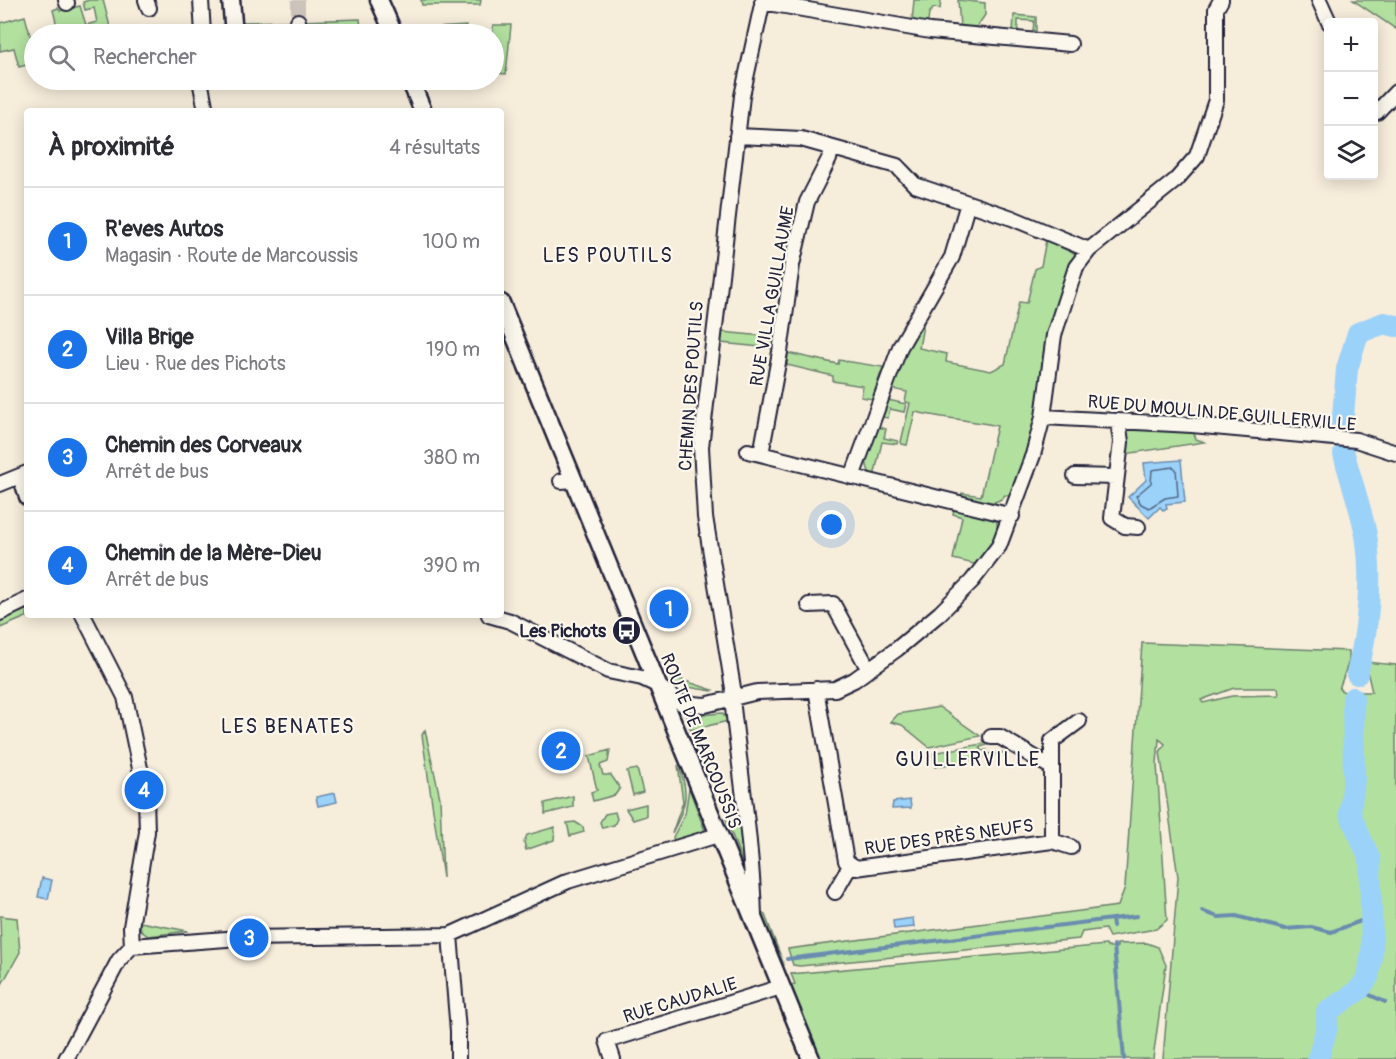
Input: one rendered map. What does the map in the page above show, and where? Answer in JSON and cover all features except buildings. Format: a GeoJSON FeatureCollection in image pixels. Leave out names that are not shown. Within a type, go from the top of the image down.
{"type":"FeatureCollection","features":[{"type":"Feature","properties":{"kind":"main road"},"geometry":{"type":"LineString","coordinates":[[231,0],[233,24]]}},
{"type":"Feature","properties":{"kind":"main road"},"geometry":{"type":"LineString","coordinates":[[378,0],[384,24]]}},
{"type":"Feature","properties":{"kind":"main road"},"geometry":{"type":"LineString","coordinates":[[378,0],[389,24]]}},
{"type":"Feature","properties":{"kind":"main road"},"geometry":{"type":"LineString","coordinates":[[414,90],[422,108]]}},
{"type":"Feature","properties":{"kind":"main road","name":"ROUTE DE MARCOUSSIS"},"geometry":{"type":"LineString","coordinates":[[504,311],[566,476],[657,685],[811,1059]]}},
{"type":"Feature","properties":{"kind":"street"},"geometry":{"type":"LineString","coordinates":[[201,0],[202,24]]}},
{"type":"Feature","properties":{"kind":"street"},"geometry":{"type":"LineString","coordinates":[[500,618],[510,621],[608,671],[642,678],[657,685],[681,703],[705,705],[757,692],[835,689],[854,681],[940,613],[972,581],[999,546],[1012,516],[1043,417],[1054,335],[1076,267],[1089,250],[1166,190],[1197,156],[1216,100],[1216,9],[1221,0]]}},
{"type":"Feature","properties":{"kind":"street"},"geometry":{"type":"LineString","coordinates":[[1319,0],[1327,18]]}},
{"type":"Feature","properties":{"kind":"street"},"geometry":{"type":"LineString","coordinates":[[762,1],[930,31],[1070,44]]}},
{"type":"Feature","properties":{"kind":"street","name":"CHEMIN DES POUTILS"},"geometry":{"type":"LineString","coordinates":[[754,920],[755,892],[732,699],[734,688],[705,517],[701,447],[745,76],[762,1]]}},
{"type":"Feature","properties":{"kind":"street"},"geometry":{"type":"LineString","coordinates":[[202,90],[205,108]]}},
{"type":"Feature","properties":{"kind":"street"},"geometry":{"type":"LineString","coordinates":[[1378,107],[1396,92]]}},
{"type":"Feature","properties":{"kind":"street"},"geometry":{"type":"LineString","coordinates":[[737,136],[801,139],[897,166],[915,185],[1012,218],[1089,250]]}},
{"type":"Feature","properties":{"kind":"street","name":"RUE VILLA GUILLAUME"},"geometry":{"type":"LineString","coordinates":[[831,149],[829,159],[807,202],[792,265],[780,352],[755,452],[1012,516]]}},
{"type":"Feature","properties":{"kind":"street"},"geometry":{"type":"LineString","coordinates":[[852,477],[900,347],[952,257],[968,203]]}},
{"type":"Feature","properties":{"kind":"street","name":"RUE DU MOULIN DE GUILLERVILLE"},"geometry":{"type":"LineString","coordinates":[[1043,417],[1356,440],[1396,453]]}},
{"type":"Feature","properties":{"kind":"street"},"geometry":{"type":"LineString","coordinates":[[1118,421],[1121,442],[1112,518],[1125,526],[1138,527]]}},
{"type":"Feature","properties":{"kind":"street"},"geometry":{"type":"LineString","coordinates":[[0,484],[23,474]]}},
{"type":"Feature","properties":{"kind":"street"},"geometry":{"type":"LineString","coordinates":[[1075,476],[1116,477]]}},
{"type":"Feature","properties":{"kind":"street"},"geometry":{"type":"LineString","coordinates":[[0,613],[24,601]]}},
{"type":"Feature","properties":{"kind":"street"},"geometry":{"type":"LineString","coordinates":[[809,605],[833,604],[869,670]]}},
{"type":"Feature","properties":{"kind":"street"},"geometry":{"type":"LineString","coordinates":[[85,618],[125,697],[146,797],[147,832],[131,927],[132,946]]}},
{"type":"Feature","properties":{"kind":"street","name":"RUE DES PRÈS NEUFS"},"geometry":{"type":"LineString","coordinates":[[816,689],[846,861],[850,866],[856,868],[930,860],[1052,841],[1071,847]]}},
{"type":"Feature","properties":{"kind":"street","name":"RUE DES PRÈS NEUFS"},"geometry":{"type":"LineString","coordinates":[[1052,841],[1052,741],[1079,721]]}},
{"type":"Feature","properties":{"kind":"street"},"geometry":{"type":"LineString","coordinates":[[991,737],[1000,736],[1051,767]]}},
{"type":"Feature","properties":{"kind":"street"},"geometry":{"type":"LineString","coordinates":[[66,1059],[119,960],[132,946],[240,938],[450,935],[568,881],[718,835]]}},
{"type":"Feature","properties":{"kind":"street","name":"RUE DES PRÈS NEUFS"},"geometry":{"type":"LineString","coordinates":[[835,892],[850,866]]}},
{"type":"Feature","properties":{"kind":"street"},"geometry":{"type":"LineString","coordinates":[[450,935],[458,1031],[458,1059]]}},
{"type":"Feature","properties":{"kind":"street","name":"RUE CAUDALIE"},"geometry":{"type":"LineString","coordinates":[[613,1059],[607,1041],[782,987]]}},
{"type":"Feature","properties":{"kind":"green space"},"geometry":{"type":"Polygon","coordinates":[[[103,0],[109,24],[90,24],[97,22],[94,8],[85,10],[83,2],[103,0]]]}},
{"type":"Feature","properties":{"kind":"green space"},"geometry":{"type":"Polygon","coordinates":[[[421,0],[481,0],[480,5],[422,5],[421,0]]]}},
{"type":"Feature","properties":{"kind":"green space"},"geometry":{"type":"Polygon","coordinates":[[[914,0],[941,0],[940,9],[934,8],[929,13],[928,22],[912,21],[914,0]]]}},
{"type":"Feature","properties":{"kind":"green space"},"geometry":{"type":"Polygon","coordinates":[[[958,0],[985,3],[985,15],[976,28],[960,27],[958,0]]]}},
{"type":"Feature","properties":{"kind":"green space"},"geometry":{"type":"Polygon","coordinates":[[[1353,0],[1396,0],[1396,29],[1353,0]]]}},
{"type":"Feature","properties":{"kind":"green space"},"geometry":{"type":"Polygon","coordinates":[[[80,6],[86,24],[56,24],[53,10],[58,8],[60,11],[80,6]]]}},
{"type":"Feature","properties":{"kind":"green space"},"geometry":{"type":"Polygon","coordinates":[[[1014,15],[1036,17],[1036,31],[1033,31],[1034,21],[1018,20],[1018,33],[1013,33],[1014,15]]]}},
{"type":"Feature","properties":{"kind":"green space"},"geometry":{"type":"Polygon","coordinates":[[[25,16],[27,24],[24,24],[24,66],[19,67],[14,48],[0,51],[0,23],[25,16]]]}},
{"type":"Feature","properties":{"kind":"green space"},"geometry":{"type":"Polygon","coordinates":[[[360,19],[361,24],[301,24],[301,21],[360,19]]]}},
{"type":"Feature","properties":{"kind":"green space"},"geometry":{"type":"Polygon","coordinates":[[[289,21],[289,24],[243,24],[243,22],[289,21]]]}},
{"type":"Feature","properties":{"kind":"green space"},"geometry":{"type":"Polygon","coordinates":[[[504,25],[511,25],[506,74],[504,74],[504,25]]]}},
{"type":"Feature","properties":{"kind":"green space"},"geometry":{"type":"Polygon","coordinates":[[[1046,240],[1075,254],[1077,258],[1054,314],[1034,423],[1013,497],[1005,495],[991,503],[961,497],[962,493],[981,496],[997,426],[915,412],[907,445],[902,444],[910,403],[905,402],[907,392],[892,389],[905,353],[907,353],[905,350],[925,314],[919,348],[947,354],[946,362],[991,371],[1005,364],[1019,302],[1027,303],[1035,269],[1041,266],[1046,240]]]}},
{"type":"Feature","properties":{"kind":"green space"},"geometry":{"type":"Polygon","coordinates":[[[722,332],[774,337],[772,348],[721,343],[722,332]]]}},
{"type":"Feature","properties":{"kind":"green space"},"geometry":{"type":"Polygon","coordinates":[[[788,353],[838,364],[839,360],[883,367],[872,399],[861,397],[863,386],[833,381],[833,376],[787,365],[788,353]]]}},
{"type":"Feature","properties":{"kind":"green space"},"geometry":{"type":"Polygon","coordinates":[[[888,400],[906,404],[904,412],[890,409],[888,418],[881,417],[888,400]]]}},
{"type":"Feature","properties":{"kind":"green space"},"geometry":{"type":"Polygon","coordinates":[[[1123,425],[1193,431],[1196,439],[1204,442],[1125,454],[1123,425]]]}},
{"type":"Feature","properties":{"kind":"green space"},"geometry":{"type":"Polygon","coordinates":[[[878,427],[886,429],[884,438],[898,441],[897,444],[882,442],[874,477],[869,472],[867,459],[878,427]]]}},
{"type":"Feature","properties":{"kind":"green space"},"geometry":{"type":"Polygon","coordinates":[[[954,509],[996,520],[995,538],[978,565],[953,559],[962,517],[953,514],[954,509]]]}},
{"type":"Feature","properties":{"kind":"green space"},"geometry":{"type":"Polygon","coordinates":[[[24,610],[24,618],[0,628],[0,621],[24,610]]]}},
{"type":"Feature","properties":{"kind":"green space"},"geometry":{"type":"Polygon","coordinates":[[[1142,643],[1349,651],[1349,661],[1339,689],[1344,692],[1372,692],[1365,662],[1396,665],[1396,1059],[1163,1059],[1178,877],[1160,752],[1165,744],[1159,739],[1157,764],[1167,920],[1156,929],[1109,937],[1105,929],[1082,932],[1079,939],[800,966],[793,965],[788,949],[1118,906],[1125,887],[1142,643]],[[1234,688],[1201,700],[1203,703],[1232,696],[1279,695],[1278,688],[1234,688]]]}},
{"type":"Feature","properties":{"kind":"green space"},"geometry":{"type":"Polygon","coordinates":[[[676,678],[713,690],[675,685],[676,678]]]}},
{"type":"Feature","properties":{"kind":"green space"},"geometry":{"type":"Polygon","coordinates":[[[939,707],[980,736],[929,747],[902,725],[891,722],[898,714],[939,707]]]}},
{"type":"Feature","properties":{"kind":"green space"},"geometry":{"type":"Polygon","coordinates":[[[722,713],[728,721],[691,730],[686,718],[688,716],[722,713]]]}},
{"type":"Feature","properties":{"kind":"green space"},"geometry":{"type":"Polygon","coordinates":[[[425,730],[440,798],[443,878],[422,735],[425,730]]]}},
{"type":"Feature","properties":{"kind":"green space"},"geometry":{"type":"Polygon","coordinates":[[[994,743],[980,747],[981,751],[987,750],[988,754],[1007,752],[935,767],[933,753],[994,743]]]}},
{"type":"Feature","properties":{"kind":"green space"},"geometry":{"type":"Polygon","coordinates":[[[610,750],[608,762],[600,765],[603,775],[611,775],[620,788],[615,795],[593,801],[591,792],[597,790],[589,756],[610,750]]]}},
{"type":"Feature","properties":{"kind":"green space"},"geometry":{"type":"Polygon","coordinates":[[[678,765],[684,783],[685,799],[681,815],[672,833],[683,802],[678,765]]]}},
{"type":"Feature","properties":{"kind":"green space"},"geometry":{"type":"Polygon","coordinates":[[[637,769],[643,792],[633,795],[627,771],[637,769]]]}},
{"type":"Feature","properties":{"kind":"green space"},"geometry":{"type":"Polygon","coordinates":[[[689,788],[705,831],[674,840],[673,837],[685,814],[689,788]]]}},
{"type":"Feature","properties":{"kind":"green space"},"geometry":{"type":"Polygon","coordinates":[[[573,796],[573,807],[545,814],[545,803],[573,796]]]}},
{"type":"Feature","properties":{"kind":"green space"},"geometry":{"type":"Polygon","coordinates":[[[646,804],[646,816],[633,820],[626,809],[646,804]]]}},
{"type":"Feature","properties":{"kind":"green space"},"geometry":{"type":"Polygon","coordinates":[[[615,812],[617,819],[614,825],[602,828],[600,822],[605,814],[615,812]]]}},
{"type":"Feature","properties":{"kind":"green space"},"geometry":{"type":"Polygon","coordinates":[[[741,815],[746,872],[726,819],[741,815]]]}},
{"type":"Feature","properties":{"kind":"green space"},"geometry":{"type":"Polygon","coordinates":[[[575,822],[583,827],[584,832],[570,836],[567,823],[575,822]]]}},
{"type":"Feature","properties":{"kind":"green space"},"geometry":{"type":"Polygon","coordinates":[[[555,827],[554,840],[526,850],[524,842],[527,835],[555,827]]]}},
{"type":"Feature","properties":{"kind":"green space"},"geometry":{"type":"Polygon","coordinates":[[[762,912],[784,965],[780,966],[763,922],[762,912]]]}},
{"type":"Feature","properties":{"kind":"green space"},"geometry":{"type":"Polygon","coordinates":[[[0,916],[17,918],[20,952],[2,984],[0,916]]]}},
{"type":"Feature","properties":{"kind":"green space"},"geometry":{"type":"Polygon","coordinates":[[[140,922],[188,931],[148,936],[141,931],[140,922]]]}},
{"type":"Feature","properties":{"kind":"green space"},"geometry":{"type":"Polygon","coordinates":[[[1147,943],[1158,947],[1166,965],[1153,1059],[820,1059],[790,985],[795,984],[791,974],[1147,943]]]}},
{"type":"Feature","properties":{"kind":"water"},"geometry":{"type":"Polygon","coordinates":[[[1181,460],[1185,502],[1166,504],[1167,508],[1163,510],[1160,507],[1149,518],[1128,497],[1146,480],[1144,463],[1181,460]]]}},
{"type":"Feature","properties":{"kind":"water"},"geometry":{"type":"Polygon","coordinates":[[[335,793],[337,802],[318,806],[316,797],[335,793]]]}},
{"type":"Feature","properties":{"kind":"water"},"geometry":{"type":"Polygon","coordinates":[[[910,800],[911,808],[892,809],[893,802],[910,800]]]}},
{"type":"Feature","properties":{"kind":"water"},"geometry":{"type":"Polygon","coordinates":[[[42,878],[52,880],[48,899],[38,897],[42,878]]]}},
{"type":"Feature","properties":{"kind":"water"},"geometry":{"type":"Polygon","coordinates":[[[913,918],[914,927],[894,929],[893,921],[913,918]]]}},
{"type":"Feature","properties":{"kind":"waterway"},"geometry":{"type":"LineString","coordinates":[[1342,428],[1347,369],[1358,333],[1384,323],[1396,326]]}},
{"type":"Feature","properties":{"kind":"waterway"},"geometry":{"type":"LineString","coordinates":[[1344,454],[1366,535],[1368,552],[1368,605],[1357,674]]}},
{"type":"Feature","properties":{"kind":"waterway"},"geometry":{"type":"LineString","coordinates":[[1318,1059],[1327,1028],[1327,1012],[1359,990],[1368,977],[1372,952],[1370,860],[1350,813],[1354,779],[1353,698]]}},
{"type":"Feature","properties":{"kind":"waterway"},"geometry":{"type":"LineString","coordinates":[[1202,911],[1218,917],[1236,916],[1285,929],[1311,927],[1331,932],[1369,918]]}},
{"type":"Feature","properties":{"kind":"waterway"},"geometry":{"type":"LineString","coordinates":[[1112,919],[1137,916]]}},
{"type":"Feature","properties":{"kind":"waterway"},"geometry":{"type":"LineString","coordinates":[[787,959],[1112,919],[1113,926]]}},
{"type":"Feature","properties":{"kind":"waterway"},"geometry":{"type":"LineString","coordinates":[[1114,945],[1124,1059]]}},
{"type":"Feature","properties":{"kind":"waterway"},"geometry":{"type":"LineString","coordinates":[[1359,990],[1385,1002]]}},
{"type":"Feature","properties":{"kind":"tunnel"},"geometry":{"type":"LineString","coordinates":[[298,0],[298,21]]}},
{"type":"Feature","properties":{"kind":"place","name":"R'eves Autos"},"geometry":{"type":"Point","coordinates":[669,609]}},
{"type":"Feature","properties":{"kind":"place","name":"Les Pichots"},"geometry":{"type":"Point","coordinates":[627,631]}},
{"type":"Feature","properties":{"kind":"place","name":"Villa Brige"},"geometry":{"type":"Point","coordinates":[561,751]}},
{"type":"Feature","properties":{"kind":"place","name":"Chemin de la Mère-Dieu"},"geometry":{"type":"Point","coordinates":[144,790]}},
{"type":"Feature","properties":{"kind":"place","name":"Chemin des Corveaux"},"geometry":{"type":"Point","coordinates":[249,938]}},
{"type":"Feature","properties":{"kind":"district","name":"LES POUTILS"},"geometry":{"type":"Point","coordinates":[608,255]}},
{"type":"Feature","properties":{"kind":"district","name":"LES BENATES"},"geometry":{"type":"Point","coordinates":[288,726]}},
{"type":"Feature","properties":{"kind":"district","name":"GUILLERVILLE"},"geometry":{"type":"Point","coordinates":[968,759]}}]}
